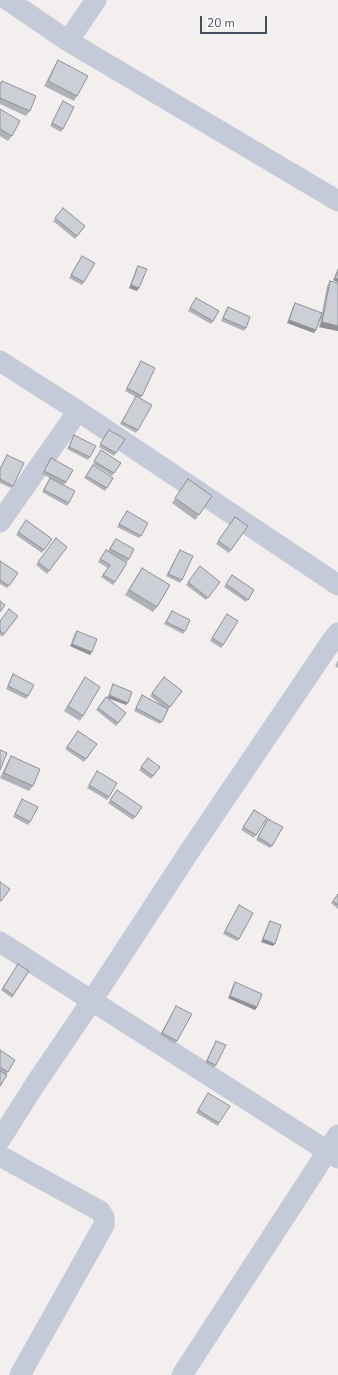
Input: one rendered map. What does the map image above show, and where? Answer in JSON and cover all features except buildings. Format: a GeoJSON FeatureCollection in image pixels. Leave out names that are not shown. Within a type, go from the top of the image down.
{"type":"FeatureCollection","features":[{"type":"Feature","properties":{"kind":"street"},"geometry":{"type":"LineString","coordinates":[[8,0],[68,41],[338,202]]}},
{"type":"Feature","properties":{"kind":"street"},"geometry":{"type":"LineString","coordinates":[[68,41],[96,0]]}},
{"type":"Feature","properties":{"kind":"street"},"geometry":{"type":"LineString","coordinates":[[0,361],[78,411],[338,585]]}},
{"type":"Feature","properties":{"kind":"street"},"geometry":{"type":"LineString","coordinates":[[0,522],[78,411]]}},
{"type":"Feature","properties":{"kind":"street"},"geometry":{"type":"LineString","coordinates":[[0,1140],[191,849],[338,633]]}},
{"type":"Feature","properties":{"kind":"street"},"geometry":{"type":"LineString","coordinates":[[0,942],[91,1002],[335,1148],[182,1375]]}},
{"type":"Feature","properties":{"kind":"street"},"geometry":{"type":"LineString","coordinates":[[0,1156],[100,1211],[104,1217],[104,1225],[20,1375]]}}]}
